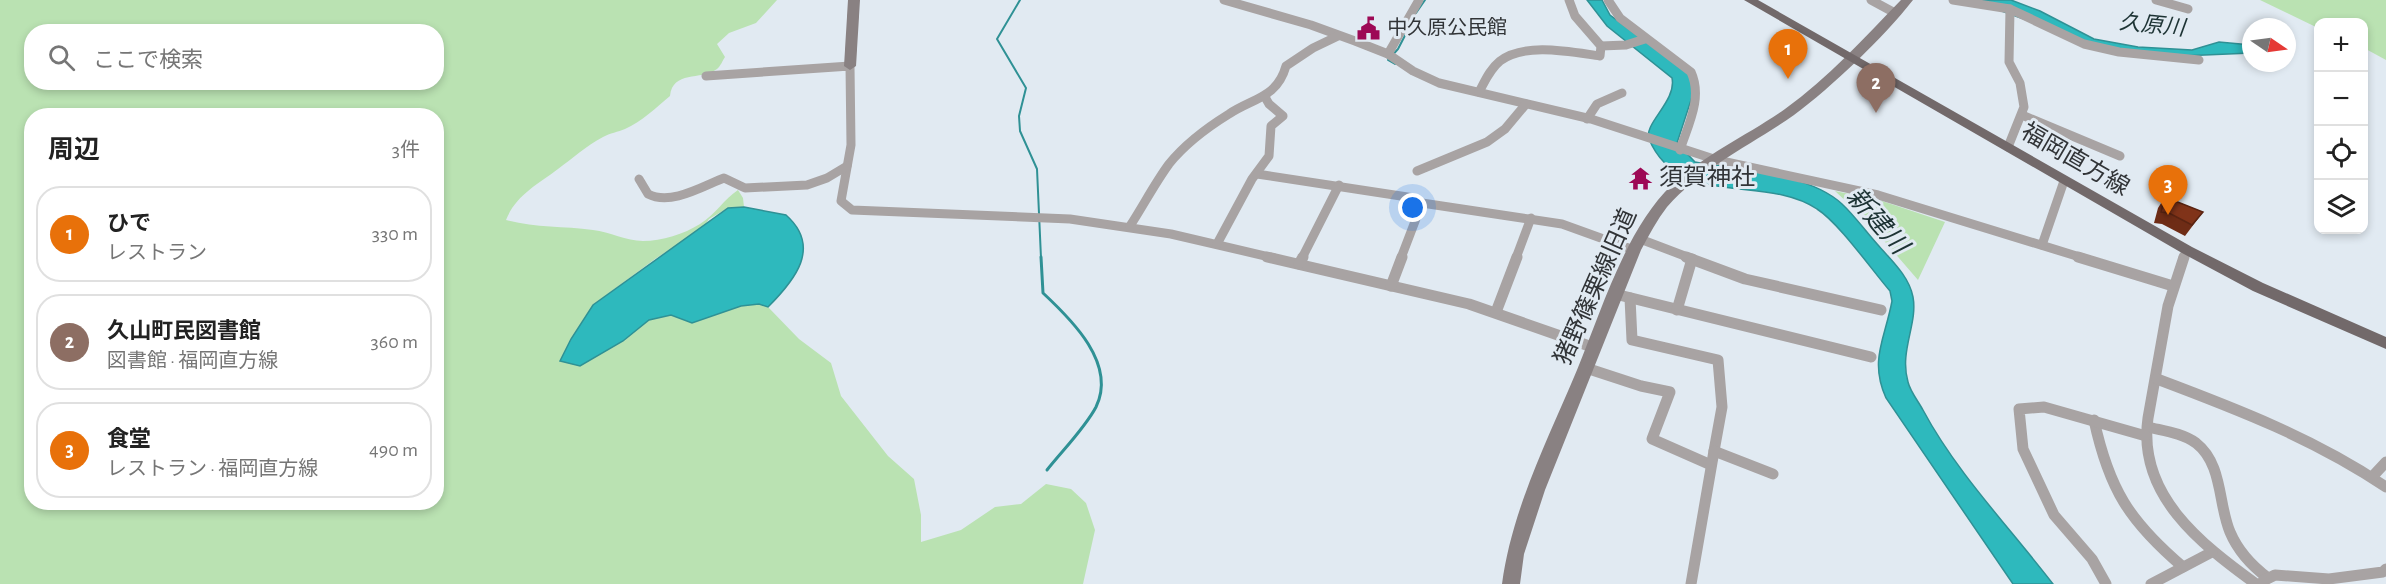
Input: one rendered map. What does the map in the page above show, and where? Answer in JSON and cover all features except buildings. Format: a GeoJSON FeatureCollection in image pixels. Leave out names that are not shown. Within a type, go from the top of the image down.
{"type":"FeatureCollection","features":[{"type":"Feature","properties":{"kind":"main road","name":"福岡直方線"},"geometry":{"type":"LineString","coordinates":[[1750,0],[2187,250],[2258,287],[2386,343]]}},
{"type":"Feature","properties":{"kind":"street"},"geometry":{"type":"LineString","coordinates":[[854,0],[850,66],[851,145],[841,201],[852,210],[1032,217],[1130,226],[1217,244],[1496,312],[1595,348]]}},
{"type":"Feature","properties":{"kind":"street"},"geometry":{"type":"LineString","coordinates":[[1224,0],[1311,25],[1388,54],[1413,71],[1435,82],[1587,119],[1717,160],[1878,195],[2173,286]]}},
{"type":"Feature","properties":{"kind":"street"},"geometry":{"type":"LineString","coordinates":[[1388,54],[1419,0]]}},
{"type":"Feature","properties":{"kind":"street"},"geometry":{"type":"LineString","coordinates":[[1479,92],[1492,69],[1505,57],[1572,51],[1600,56],[1601,46],[1591,31],[1575,16],[1569,0]]}},
{"type":"Feature","properties":{"kind":"street"},"geometry":{"type":"LineString","coordinates":[[1608,0],[1620,18],[1645,39],[1667,52],[1691,72],[1697,81],[1696,96],[1680,150]]}},
{"type":"Feature","properties":{"kind":"street"},"geometry":{"type":"LineString","coordinates":[[1870,0],[1895,13]]}},
{"type":"Feature","properties":{"kind":"street","name":"猪野篠栗線旧道"},"geometry":{"type":"LineString","coordinates":[[1511,584],[1515,554],[1536,490],[1586,368],[1623,296],[1637,244],[1663,202],[1684,182],[1792,110],[1851,58],[1907,0]]}},
{"type":"Feature","properties":{"kind":"street"},"geometry":{"type":"LineString","coordinates":[[1953,0],[2008,5],[2084,44],[2119,52],[2199,60]]}},
{"type":"Feature","properties":{"kind":"street"},"geometry":{"type":"LineString","coordinates":[[2156,0],[2188,9]]}},
{"type":"Feature","properties":{"kind":"street"},"geometry":{"type":"LineString","coordinates":[[2008,5],[2009,62],[2020,83],[2024,107],[2008,147]]}},
{"type":"Feature","properties":{"kind":"street"},"geometry":{"type":"LineString","coordinates":[[1130,226],[1170,163],[1192,141],[1232,112],[1265,97],[1283,77],[1286,66],[1313,48],[1338,36]]}},
{"type":"Feature","properties":{"kind":"street"},"geometry":{"type":"LineString","coordinates":[[1601,46],[1626,45],[1645,39]]}},
{"type":"Feature","properties":{"kind":"street"},"geometry":{"type":"LineString","coordinates":[[706,76],[850,66]]}},
{"type":"Feature","properties":{"kind":"street"},"geometry":{"type":"LineString","coordinates":[[1587,119],[1597,104],[1622,93]]}},
{"type":"Feature","properties":{"kind":"street"},"geometry":{"type":"LineString","coordinates":[[1217,244],[1252,179],[1269,156],[1271,126],[1283,116],[1269,104],[1265,97]]}},
{"type":"Feature","properties":{"kind":"street"},"geometry":{"type":"LineString","coordinates":[[1417,171],[1487,142],[1505,129],[1526,104]]}},
{"type":"Feature","properties":{"kind":"street"},"geometry":{"type":"LineString","coordinates":[[2022,115],[2120,156]]}},
{"type":"Feature","properties":{"kind":"street"},"geometry":{"type":"LineString","coordinates":[[639,179],[644,190],[654,197],[675,196],[724,178],[745,188],[807,185],[826,178],[847,166]]}},
{"type":"Feature","properties":{"kind":"street"},"geometry":{"type":"LineString","coordinates":[[1257,174],[1339,185],[1414,198],[1422,203],[1562,224],[1692,259],[1745,279],[1881,310]]}},
{"type":"Feature","properties":{"kind":"street"},"geometry":{"type":"LineString","coordinates":[[2042,245],[2064,181]]}},
{"type":"Feature","properties":{"kind":"street"},"geometry":{"type":"LineString","coordinates":[[1299,264],[1339,185]]}},
{"type":"Feature","properties":{"kind":"street"},"geometry":{"type":"LineString","coordinates":[[1391,286],[1422,203]]}},
{"type":"Feature","properties":{"kind":"street"},"geometry":{"type":"LineString","coordinates":[[1496,312],[1530,218]]}},
{"type":"Feature","properties":{"kind":"street"},"geometry":{"type":"LineString","coordinates":[[2187,250],[2178,268],[2162,336],[2147,431],[2148,460],[2159,490],[2185,525],[2212,552],[2261,582]]}},
{"type":"Feature","properties":{"kind":"street"},"geometry":{"type":"LineString","coordinates":[[1677,310],[1692,259]]}},
{"type":"Feature","properties":{"kind":"street"},"geometry":{"type":"LineString","coordinates":[[1691,584],[1722,407],[1718,360],[1632,340],[1623,296],[1870,357]]}},
{"type":"Feature","properties":{"kind":"street"},"geometry":{"type":"LineString","coordinates":[[1586,368],[1641,386],[1670,392],[1652,439],[1711,465]]}},
{"type":"Feature","properties":{"kind":"street"},"geometry":{"type":"LineString","coordinates":[[2157,379],[2234,407],[2293,433],[2386,487]]}},
{"type":"Feature","properties":{"kind":"street"},"geometry":{"type":"LineString","coordinates":[[2106,584],[2092,559],[2054,516],[2023,449],[2019,408],[2044,407],[2094,420],[2181,436],[2198,444],[2210,459],[2217,476],[2222,506],[2230,532],[2261,582]]}},
{"type":"Feature","properties":{"kind":"street"},"geometry":{"type":"LineString","coordinates":[[2094,420],[2102,458],[2112,485],[2127,510],[2153,542],[2183,567]]}},
{"type":"Feature","properties":{"kind":"street"},"geometry":{"type":"LineString","coordinates":[[1714,451],[1773,474]]}},
{"type":"Feature","properties":{"kind":"street"},"geometry":{"type":"LineString","coordinates":[[2372,477],[2386,462]]}},
{"type":"Feature","properties":{"kind":"street"},"geometry":{"type":"LineString","coordinates":[[2151,584],[2212,552]]}},
{"type":"Feature","properties":{"kind":"street"},"geometry":{"type":"LineString","coordinates":[[2261,582],[2275,575],[2329,579],[2386,569]]}},
{"type":"Feature","properties":{"kind":"green space"},"geometry":{"type":"Polygon","coordinates":[[[0,0],[777,0],[756,23],[729,33],[717,44],[725,57],[717,69],[676,82],[670,96],[643,118],[625,129],[608,134],[585,148],[528,191],[515,204],[506,220],[538,226],[593,230],[637,241],[658,240],[694,228],[711,216],[738,190],[743,198],[744,207],[728,208],[709,219],[703,228],[655,259],[593,305],[623,341],[649,320],[671,315],[692,323],[741,306],[759,304],[768,307],[799,339],[831,363],[841,396],[888,456],[914,479],[921,515],[921,542],[961,530],[995,507],[1021,504],[1046,484],[1071,489],[1086,503],[1095,530],[1083,584],[0,584],[0,0]]]}},
{"type":"Feature","properties":{"kind":"green space"},"geometry":{"type":"Polygon","coordinates":[[[2260,0],[2386,0],[2386,60],[2368,50],[2368,18],[2314,18],[2314,26],[2260,0]]]}},
{"type":"Feature","properties":{"kind":"green space"},"geometry":{"type":"Polygon","coordinates":[[[1835,191],[1882,201],[1945,222],[1918,280],[1867,221],[1835,191]]]}},
{"type":"Feature","properties":{"kind":"water"},"geometry":{"type":"Polygon","coordinates":[[[1587,0],[1602,0],[1610,15],[1690,75],[1694,91],[1677,143],[1695,162],[1772,174],[1811,185],[1842,204],[1899,269],[1911,289],[1914,307],[1906,359],[1910,389],[1936,433],[1967,478],[2053,584],[2013,584],[1886,398],[1881,384],[1879,361],[1892,301],[1890,291],[1845,235],[1817,209],[1796,199],[1773,193],[1701,183],[1680,175],[1662,161],[1648,133],[1670,95],[1672,78],[1607,26],[1587,0]]]}},
{"type":"Feature","properties":{"kind":"water"},"geometry":{"type":"Polygon","coordinates":[[[1971,0],[2011,0],[2040,11],[2094,39],[2138,47],[2192,50],[2219,42],[2242,44],[2242,53],[2181,56],[2093,44],[1971,0]]]}},
{"type":"Feature","properties":{"kind":"water"},"geometry":{"type":"Polygon","coordinates":[[[744,207],[786,215],[797,227],[802,239],[801,263],[787,286],[768,307],[759,304],[741,306],[692,323],[671,315],[649,320],[623,341],[580,366],[560,361],[593,305],[728,208],[744,207]]]}},
{"type":"Feature","properties":{"kind":"waterway"},"geometry":{"type":"LineString","coordinates":[[1020,0],[997,39],[1026,88],[1019,116],[1020,131],[1037,169],[1041,258]]}},
{"type":"Feature","properties":{"kind":"waterway"},"geometry":{"type":"LineString","coordinates":[[1416,13],[1425,0]]}},
{"type":"Feature","properties":{"kind":"waterway"},"geometry":{"type":"LineString","coordinates":[[1395,64],[1388,60],[1398,49],[1412,22]]}},
{"type":"Feature","properties":{"kind":"waterway"},"geometry":{"type":"LineString","coordinates":[[1041,257],[1043,293],[1066,316],[1088,344],[1101,375],[1101,391],[1096,407],[1080,431],[1047,470]]}},
{"type":"Feature","properties":{"kind":"place","name":"中久原公民館"},"geometry":{"type":"Point","coordinates":[1369,28]}},
{"type":"Feature","properties":{"kind":"place","name":"ひで"},"geometry":{"type":"Point","coordinates":[1788,79]}},
{"type":"Feature","properties":{"kind":"place","name":"久山町民図書館"},"geometry":{"type":"Point","coordinates":[1876,113]}},
{"type":"Feature","properties":{"kind":"place","name":"須賀神社"},"geometry":{"type":"Point","coordinates":[1641,178]}},
{"type":"Feature","properties":{"kind":"place","name":"食堂"},"geometry":{"type":"Point","coordinates":[2168,215]}},
{"type":"Feature","properties":{"kind":"water label","name":"久原川"},"geometry":{"type":"Point","coordinates":[2152,25]}},
{"type":"Feature","properties":{"kind":"water label","name":"新建川"},"geometry":{"type":"Point","coordinates":[1877,221]}}]}
